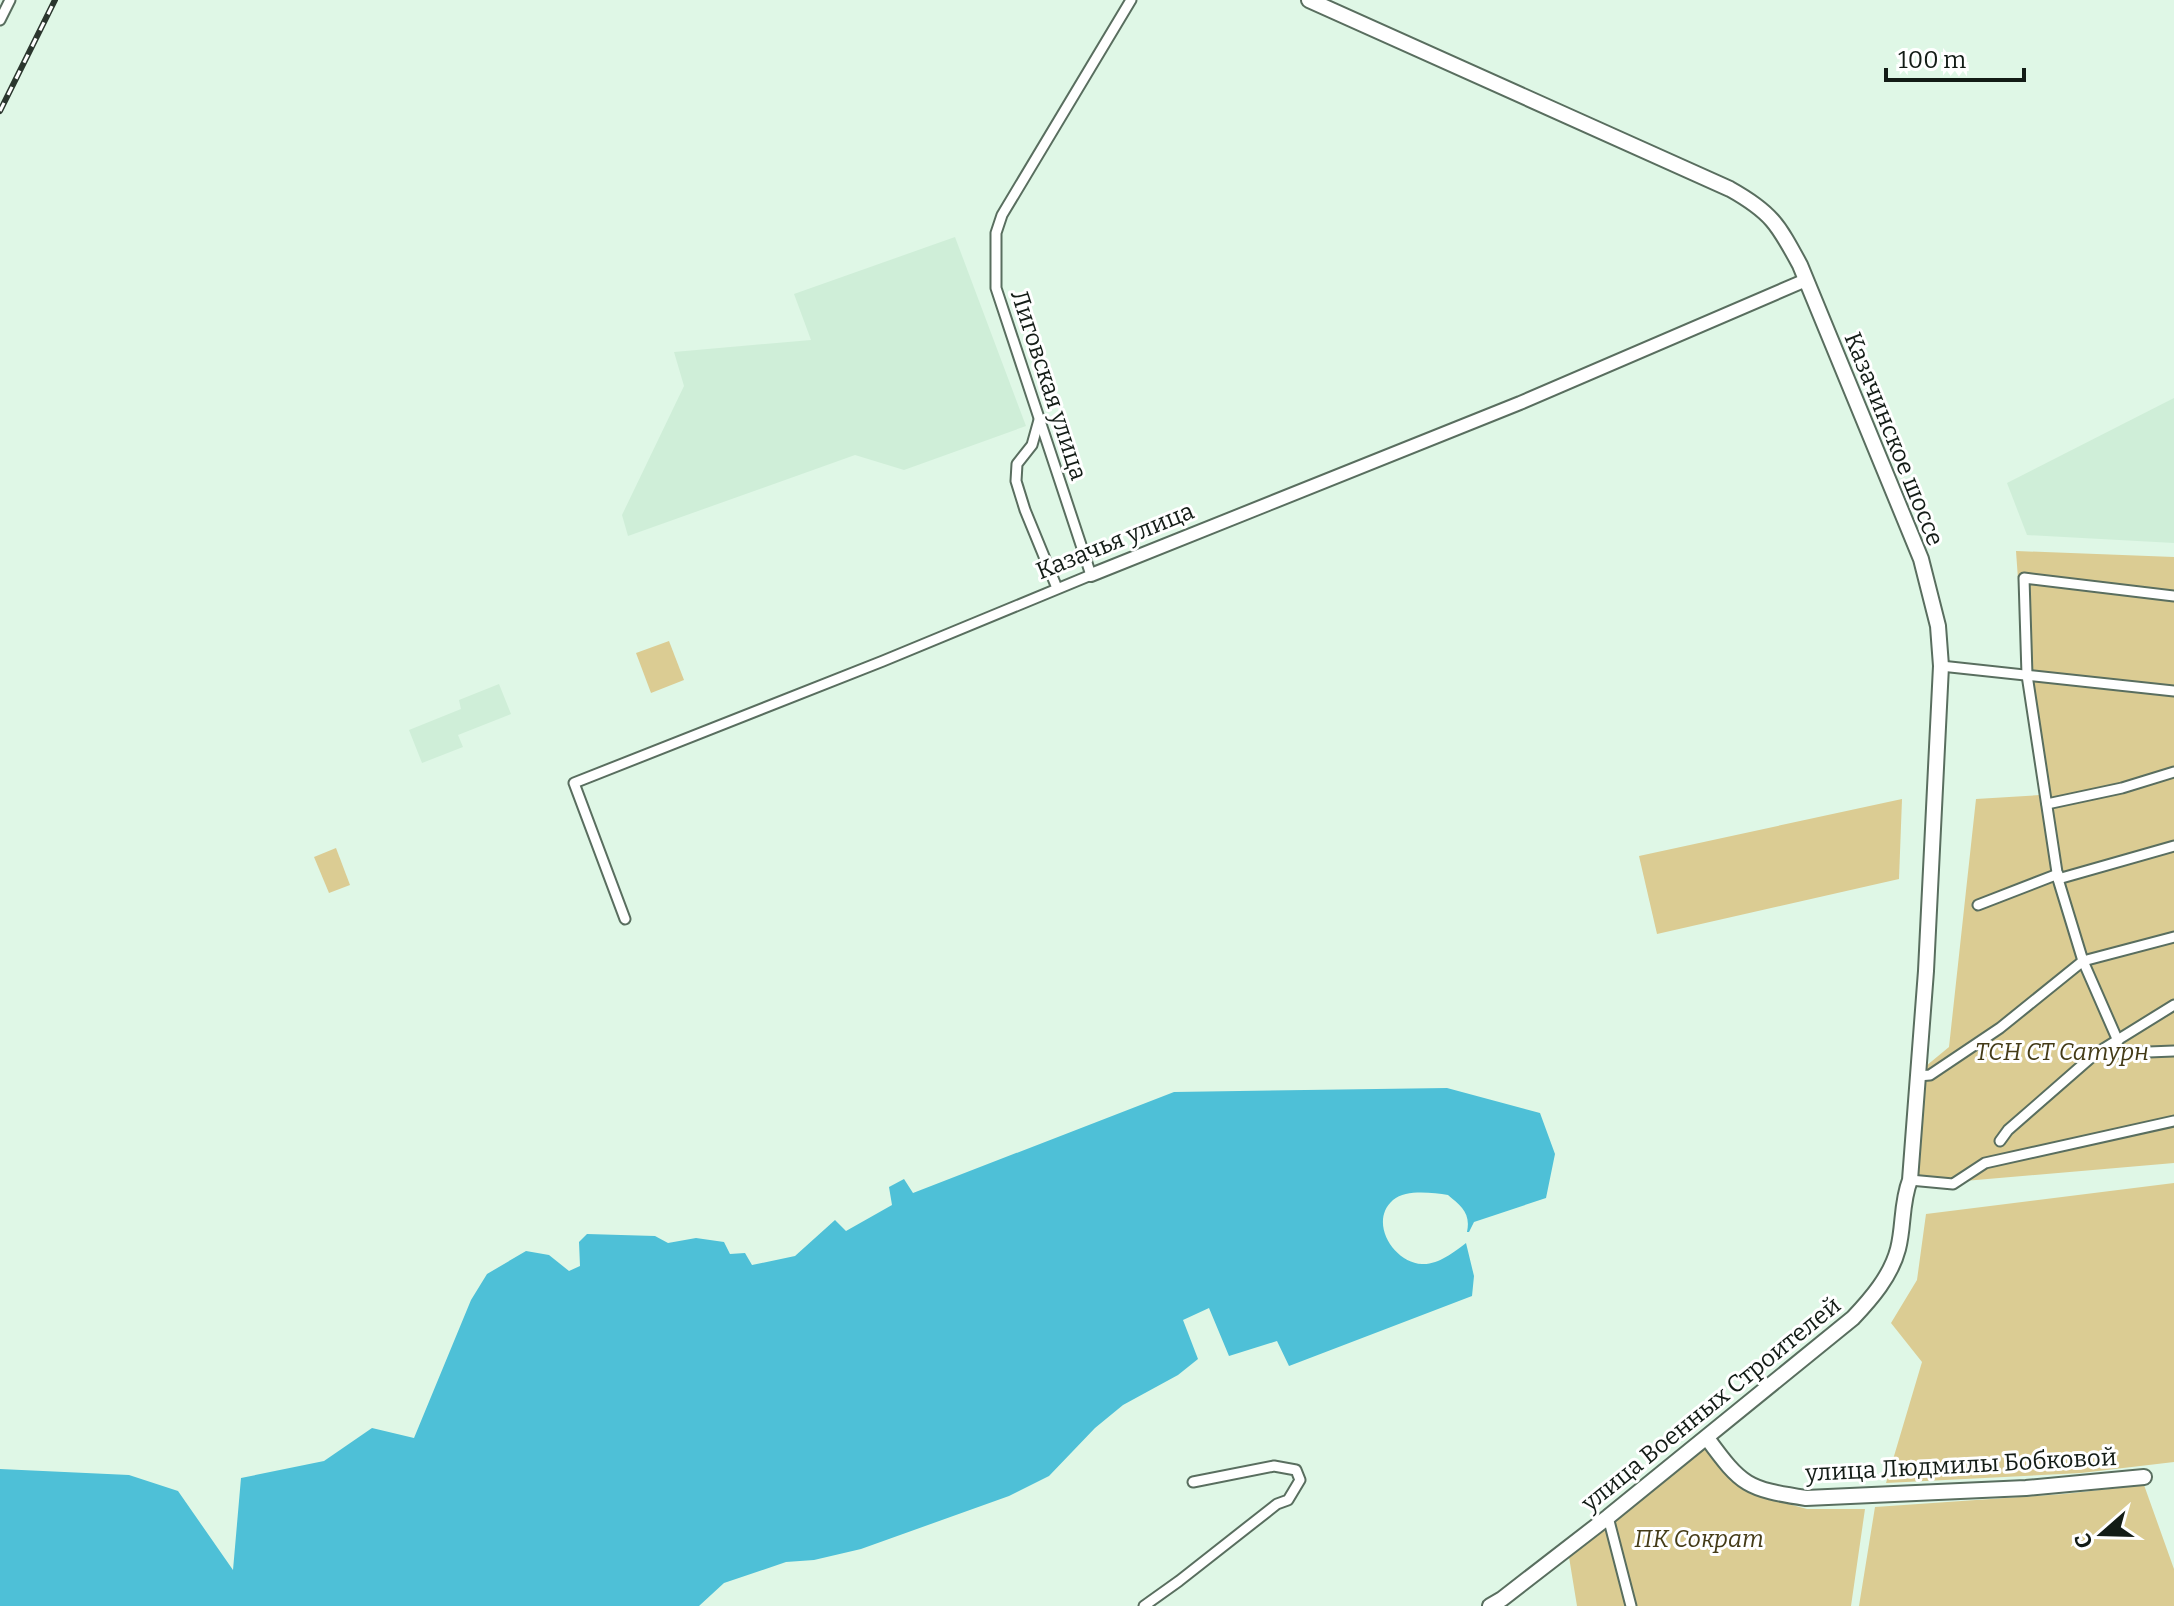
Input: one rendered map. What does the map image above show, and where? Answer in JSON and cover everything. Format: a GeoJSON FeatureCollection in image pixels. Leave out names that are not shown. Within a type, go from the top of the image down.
{"type":"FeatureCollection","features":[{"type":"Feature","properties":{"kind":"main road","name":"Казачинское шоссе"},"geometry":{"type":"LineString","coordinates":[[1309,0],[1749,200],[1779,225],[1806,280],[1921,559],[1938,626],[1941,666],[1918,1076],[1910,1180],[1903,1198]]}},
{"type":"Feature","properties":{"kind":"main road","name":"улица Военных Строителей"},"geometry":{"type":"LineString","coordinates":[[1490,1606],[1608,1517],[1853,1318],[1885,1278],[1898,1252],[1903,1198]]}},
{"type":"Feature","properties":{"kind":"main road"},"geometry":{"type":"LineString","coordinates":[[1730,1471],[1721,1445],[1722,1434],[1731,1417]]}},
{"type":"Feature","properties":{"kind":"main road","name":"улица Людмилы Бобковой"},"geometry":{"type":"LineString","coordinates":[[1707,1438],[1730,1471],[1752,1486],[1806,1498],[2026,1488],[2144,1477]]}},
{"type":"Feature","properties":{"kind":"main road"},"geometry":{"type":"LineString","coordinates":[[1676,1462],[1700,1455],[1730,1471]]}},
{"type":"Feature","properties":{"kind":"street"},"geometry":{"type":"LineString","coordinates":[[0,20],[10,0]]}},
{"type":"Feature","properties":{"kind":"street","name":"Лиговская улица"},"geometry":{"type":"LineString","coordinates":[[1091,575],[996,288],[996,233],[1002,215],[1131,0]]}},
{"type":"Feature","properties":{"kind":"street","name":"Казачья улица"},"geometry":{"type":"LineString","coordinates":[[625,919],[574,783],[1507,409],[1806,280]]}},
{"type":"Feature","properties":{"kind":"street"},"geometry":{"type":"LineString","coordinates":[[1039,420],[1032,445],[1017,464],[1016,481],[1057,588]]}},
{"type":"Feature","properties":{"kind":"street"},"geometry":{"type":"LineString","coordinates":[[2118,1041],[2083,961],[2058,876],[2027,675],[2024,578],[2174,596]]}},
{"type":"Feature","properties":{"kind":"street"},"geometry":{"type":"LineString","coordinates":[[1941,666],[2174,691]]}},
{"type":"Feature","properties":{"kind":"street"},"geometry":{"type":"LineString","coordinates":[[2047,804],[2122,788],[2174,772]]}},
{"type":"Feature","properties":{"kind":"street"},"geometry":{"type":"LineString","coordinates":[[1978,905],[2058,876],[2174,846]]}},
{"type":"Feature","properties":{"kind":"street"},"geometry":{"type":"LineString","coordinates":[[1918,1076],[1930,1075],[2000,1028],[2083,961],[2174,937]]}},
{"type":"Feature","properties":{"kind":"street"},"geometry":{"type":"LineString","coordinates":[[2000,1141],[2008,1130],[2095,1054],[2174,1005]]}},
{"type":"Feature","properties":{"kind":"street"},"geometry":{"type":"LineString","coordinates":[[2095,1054],[2174,1051]]}},
{"type":"Feature","properties":{"kind":"street"},"geometry":{"type":"LineString","coordinates":[[1910,1180],[1953,1184],[1985,1163],[2174,1121]]}},
{"type":"Feature","properties":{"kind":"street"},"geometry":{"type":"LineString","coordinates":[[1144,1606],[1277,1504],[1288,1500],[1300,1480],[1296,1470],[1274,1466],[1193,1482]]}},
{"type":"Feature","properties":{"kind":"street"},"geometry":{"type":"LineString","coordinates":[[1608,1517],[1631,1606]]}},
{"type":"Feature","properties":{"kind":"shaded area"},"geometry":{"type":"Polygon","coordinates":[[[955,237],[1026,426],[904,470],[855,455],[628,536],[622,515],[684,386],[674,352],[811,340],[794,294],[955,237]]]}},
{"type":"Feature","properties":{"kind":"shaded area"},"geometry":{"type":"Polygon","coordinates":[[[2174,398],[2174,543],[2027,535],[2007,483],[2174,398]]]}},
{"type":"Feature","properties":{"kind":"shaded area"},"geometry":{"type":"Polygon","coordinates":[[[499,684],[511,714],[458,735],[463,747],[422,763],[409,730],[461,709],[459,700],[499,684]]]}},
{"type":"Feature","properties":{"kind":"green space","name":"ТСН СТ Сатурн"},"geometry":{"type":"Polygon","coordinates":[[[2016,551],[2174,557],[2174,1163],[1918,1185],[1926,1066],[1949,1047],[1976,799],[2040,795],[2025,678],[2016,551]]]}},
{"type":"Feature","properties":{"kind":"green space"},"geometry":{"type":"Polygon","coordinates":[[[669,641],[684,680],[651,693],[636,653],[669,641]]]}},
{"type":"Feature","properties":{"kind":"green space"},"geometry":{"type":"Polygon","coordinates":[[[1902,799],[1899,879],[1657,934],[1639,856],[1902,799]]]}},
{"type":"Feature","properties":{"kind":"green space"},"geometry":{"type":"Polygon","coordinates":[[[336,848],[350,885],[329,893],[314,857],[336,848]]]}},
{"type":"Feature","properties":{"kind":"green space"},"geometry":{"type":"Polygon","coordinates":[[[2174,1183],[2174,1462],[2081,1473],[1886,1483],[1922,1362],[1891,1323],[1917,1280],[1926,1214],[2174,1183]]]}},
{"type":"Feature","properties":{"kind":"green space","name":"ПК Сократ"},"geometry":{"type":"Polygon","coordinates":[[[1707,1447],[1721,1468],[1751,1494],[1807,1509],[1865,1509],[1851,1606],[1577,1606],[1569,1557],[1707,1447]]]}},
{"type":"Feature","properties":{"kind":"green space"},"geometry":{"type":"Polygon","coordinates":[[[2144,1485],[2174,1569],[2174,1606],[1859,1606],[1875,1507],[2064,1494],[2144,1485]]]}},
{"type":"Feature","properties":{"kind":"water"},"geometry":{"type":"Polygon","coordinates":[[[1447,1088],[1540,1113],[1555,1154],[1546,1198],[1474,1222],[1469,1232],[1464,1210],[1448,1195],[1405,1194],[1393,1200],[1386,1209],[1383,1219],[1388,1240],[1402,1257],[1412,1262],[1434,1262],[1466,1243],[1474,1276],[1472,1296],[1289,1366],[1277,1341],[1229,1356],[1209,1308],[1183,1320],[1198,1359],[1178,1375],[1123,1405],[1095,1428],[1049,1476],[1009,1496],[861,1549],[814,1560],[786,1562],[724,1583],[699,1606],[0,1606],[0,1469],[129,1475],[178,1491],[233,1570],[241,1478],[324,1461],[372,1428],[414,1438],[471,1300],[487,1274],[526,1251],[549,1255],[569,1271],[580,1266],[579,1242],[587,1234],[655,1236],[668,1243],[696,1238],[724,1242],[730,1254],[745,1253],[752,1265],[795,1256],[835,1220],[846,1231],[892,1205],[889,1187],[904,1179],[913,1193],[1174,1092],[1447,1088]]]}},
{"type":"Feature","properties":{"kind":"railway"},"geometry":{"type":"LineString","coordinates":[[0,111],[55,0]]}}]}
